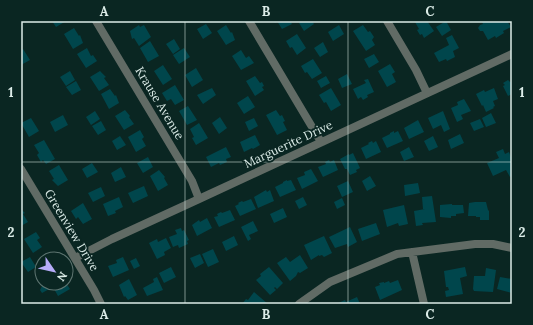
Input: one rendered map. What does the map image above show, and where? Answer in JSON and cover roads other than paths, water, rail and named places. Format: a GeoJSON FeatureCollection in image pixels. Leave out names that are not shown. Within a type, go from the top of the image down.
{"type":"FeatureCollection","features":[{"type":"Feature","properties":{"kind":"street","name":"Krause Avenue"},"geometry":{"type":"LineString","coordinates":[[96,21],[170,142],[192,181],[199,198]]}},
{"type":"Feature","properties":{"kind":"street"},"geometry":{"type":"LineString","coordinates":[[249,21],[321,142]]}},
{"type":"Feature","properties":{"kind":"street"},"geometry":{"type":"LineString","coordinates":[[387,21],[416,70],[427,93]]}},
{"type":"Feature","properties":{"kind":"street","name":"Marguerite Drive"},"geometry":{"type":"LineString","coordinates":[[75,258],[199,198],[512,54]]}},
{"type":"Feature","properties":{"kind":"street","name":"Greenview Drive"},"geometry":{"type":"LineString","coordinates":[[21,169],[101,304]]}},
{"type":"Feature","properties":{"kind":"street"},"geometry":{"type":"LineString","coordinates":[[299,304],[330,282],[397,254],[475,244],[493,244],[512,248]]}},
{"type":"Feature","properties":{"kind":"street"},"geometry":{"type":"LineString","coordinates":[[412,252],[424,304]]}}]}
